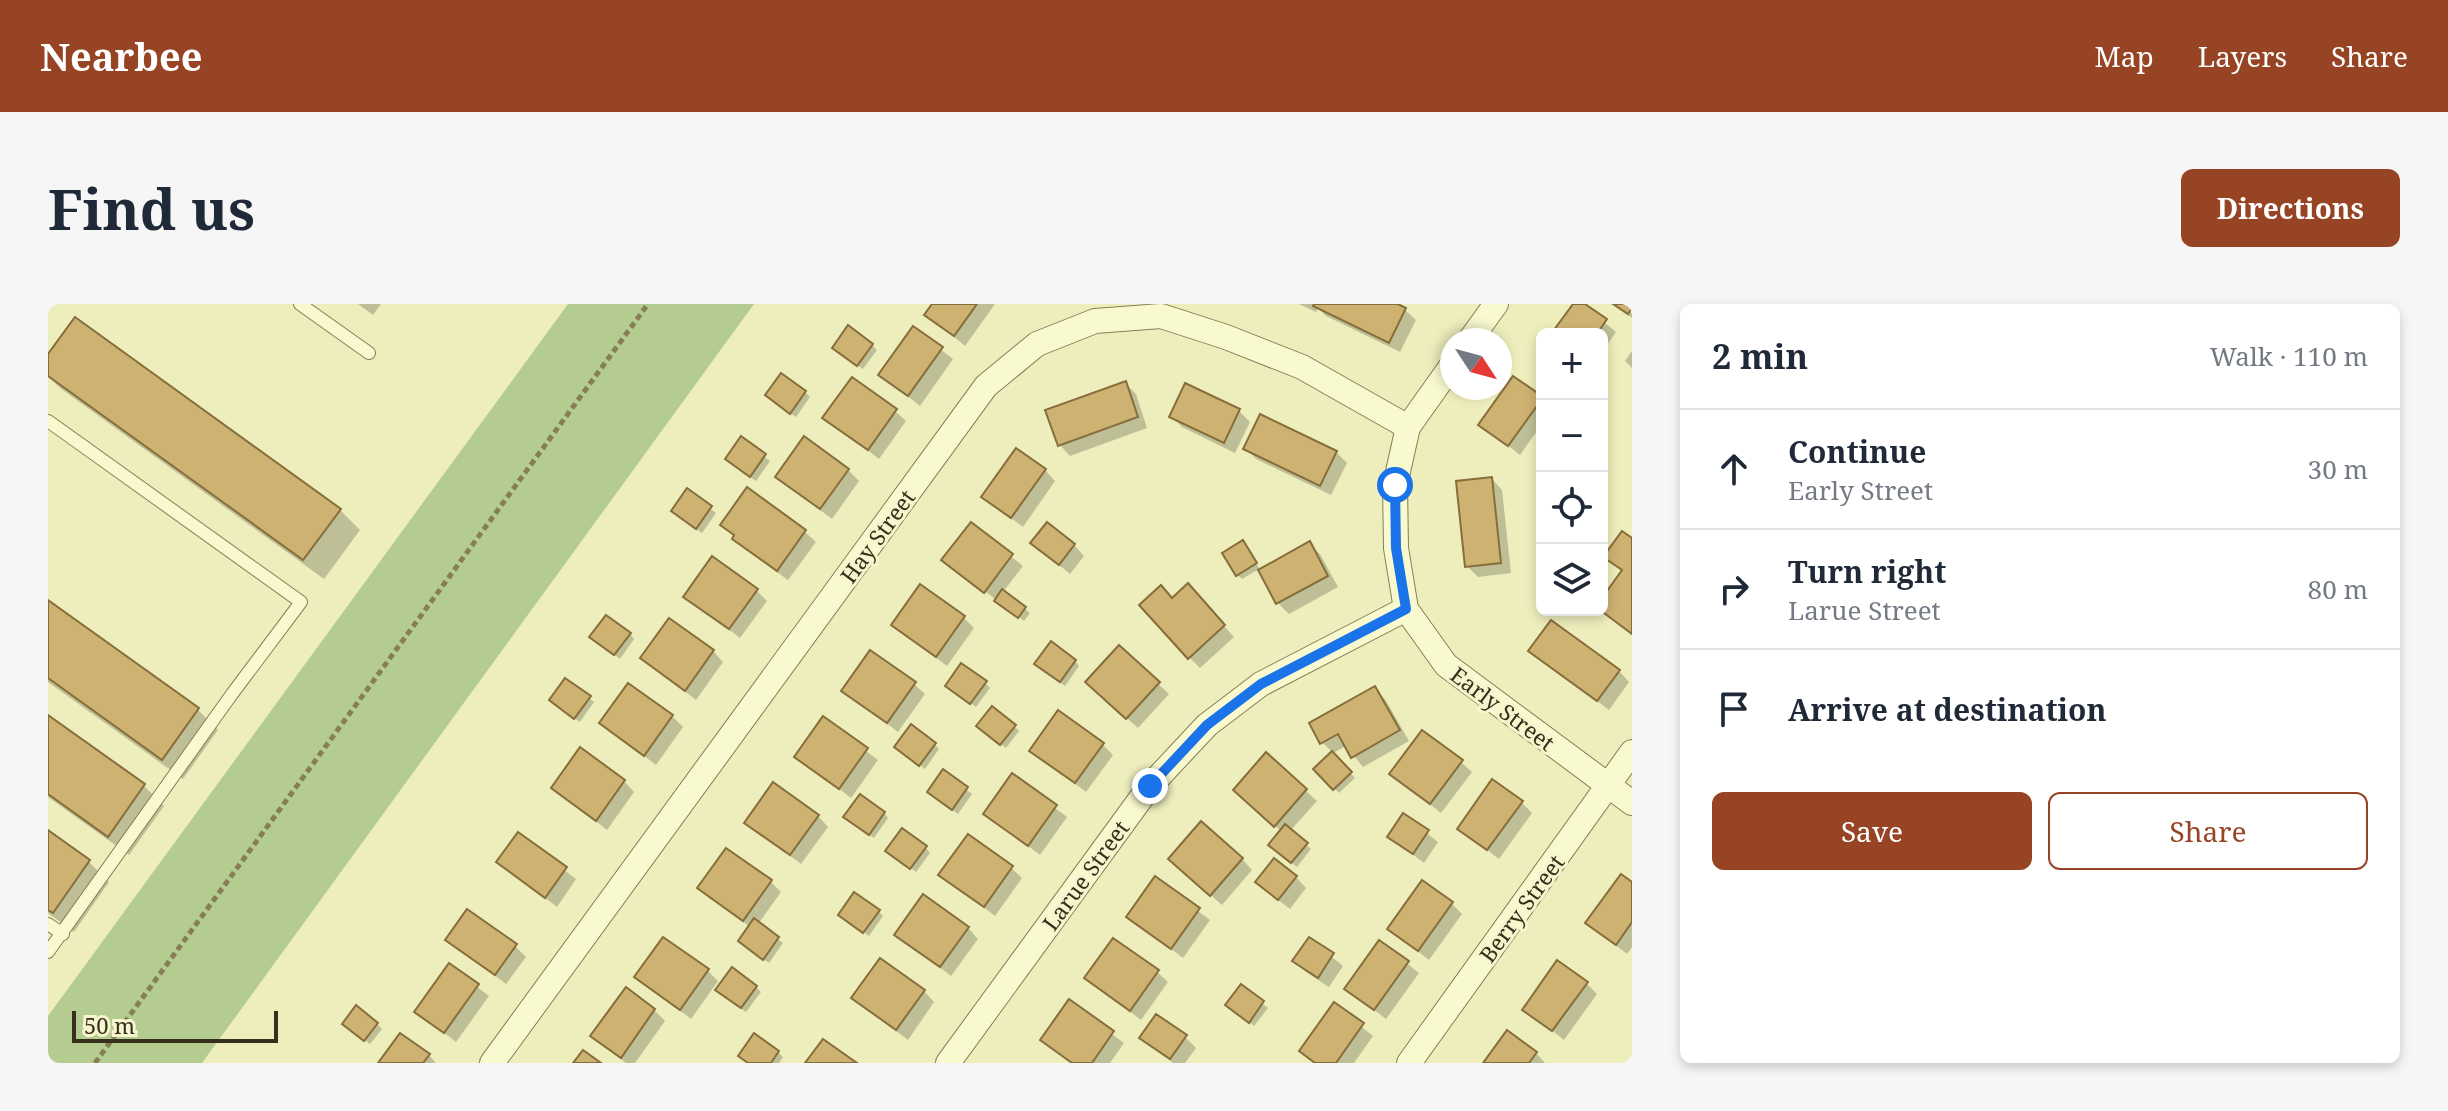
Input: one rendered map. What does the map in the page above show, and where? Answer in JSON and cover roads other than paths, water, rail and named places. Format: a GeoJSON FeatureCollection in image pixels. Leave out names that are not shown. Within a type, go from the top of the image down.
{"type":"FeatureCollection","features":[{"type":"Feature","properties":{"kind":"street"},"geometry":{"type":"LineString","coordinates":[[1479,328],[1496,304]]}},
{"type":"Feature","properties":{"kind":"street","name":"Hay Street"},"geometry":{"type":"LineString","coordinates":[[492,1063],[986,386],[1037,344],[1095,321],[1163,310],[1302,367],[1408,427]]}},
{"type":"Feature","properties":{"kind":"street","name":"Early Street"},"geometry":{"type":"LineString","coordinates":[[1440,382],[1408,427],[1395,485],[1396,548],[1406,609],[1446,665],[1632,803]]}},
{"type":"Feature","properties":{"kind":"street","name":"Larue Street"},"geometry":{"type":"LineString","coordinates":[[948,1063],[1150,786],[1207,725],[1261,684],[1406,609]]}},
{"type":"Feature","properties":{"kind":"street","name":"Berry Street"},"geometry":{"type":"LineString","coordinates":[[1409,1063],[1632,752]]}},
{"type":"Feature","properties":{"kind":"lane"},"geometry":{"type":"LineString","coordinates":[[300,304],[369,353]]}},
{"type":"Feature","properties":{"kind":"lane"},"geometry":{"type":"LineString","coordinates":[[48,421],[301,602],[48,952]]}},
{"type":"Feature","properties":{"kind":"lane"},"geometry":{"type":"LineString","coordinates":[[48,924],[63,934]]}}]}
